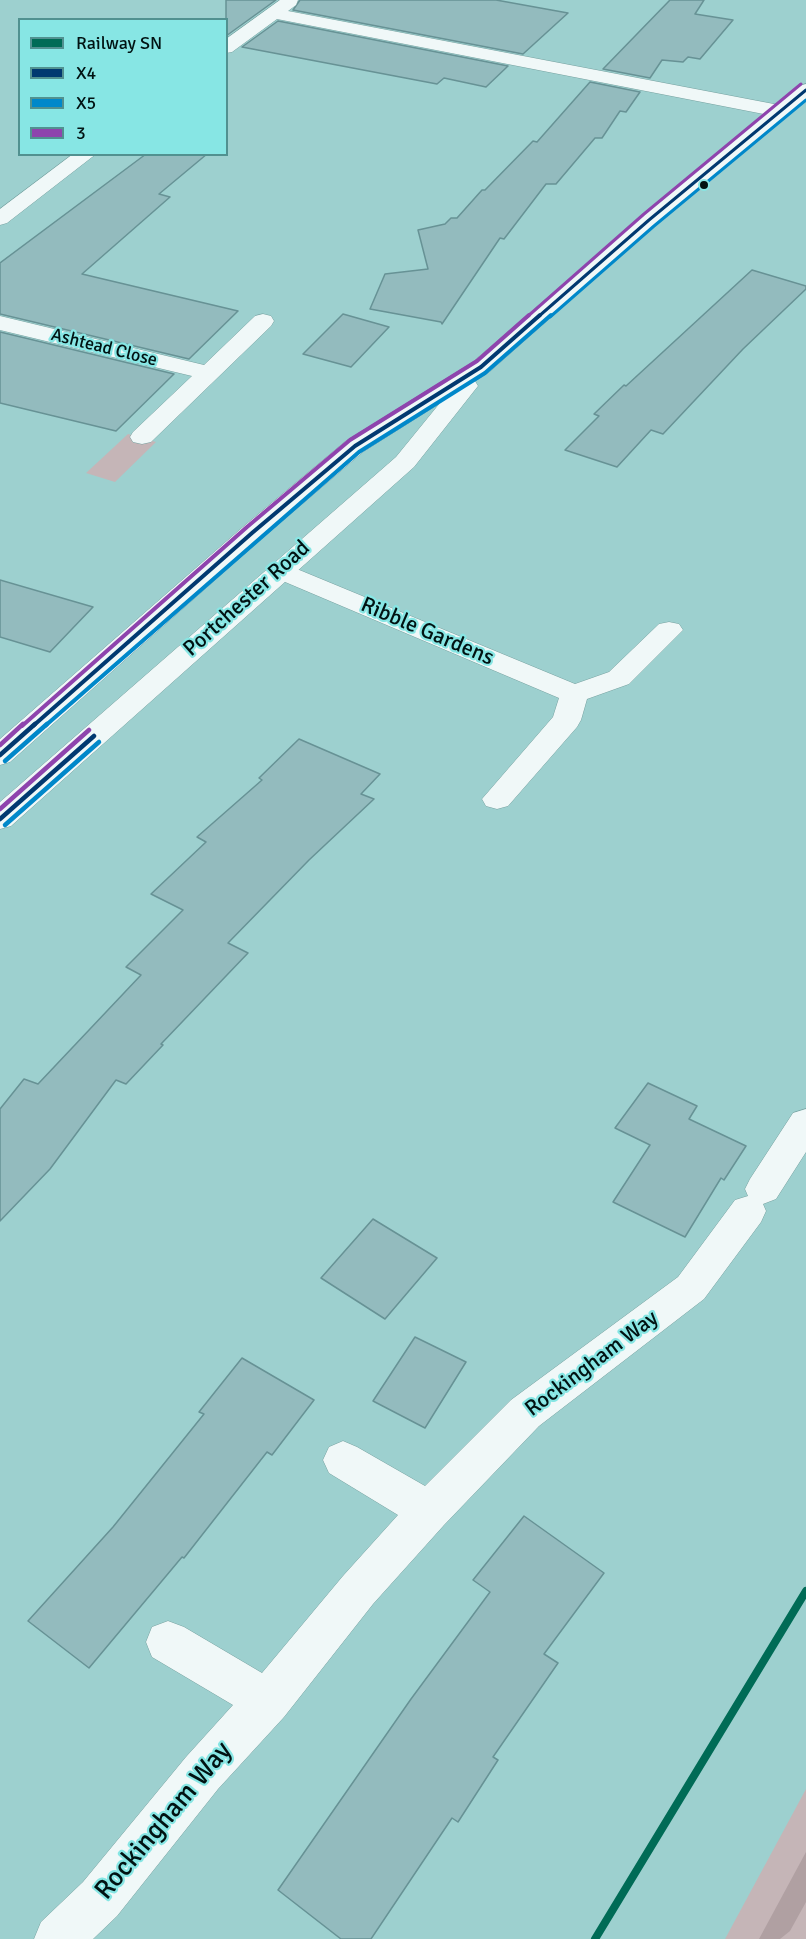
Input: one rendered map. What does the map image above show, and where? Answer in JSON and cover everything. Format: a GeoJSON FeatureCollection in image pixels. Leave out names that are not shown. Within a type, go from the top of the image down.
{"type":"FeatureCollection","features":[{"type":"Feature","properties":{"kind":"street"},"geometry":{"type":"LineString","coordinates":[[228,46],[291,0]]}},
{"type":"Feature","properties":{"kind":"street"},"geometry":{"type":"LineString","coordinates":[[272,13],[779,111]]}},
{"type":"Feature","properties":{"kind":"street","name":"Portchester Road"},"geometry":{"type":"LineString","coordinates":[[0,755],[252,533],[355,446],[482,367],[806,90]]}},
{"type":"Feature","properties":{"kind":"street"},"geometry":{"type":"LineString","coordinates":[[0,219],[83,156]]}},
{"type":"Feature","properties":{"kind":"street"},"geometry":{"type":"LineString","coordinates":[[142,437],[262,321]]}},
{"type":"Feature","properties":{"kind":"street","name":"Ashtead Close"},"geometry":{"type":"LineString","coordinates":[[0,322],[209,373]]}},
{"type":"Feature","properties":{"kind":"street","name":"Portchester Road"},"geometry":{"type":"LineString","coordinates":[[0,819],[405,462],[482,367]]}},
{"type":"Feature","properties":{"kind":"street","name":"Ribble Gardens"},"geometry":{"type":"LineString","coordinates":[[280,570],[574,694]]}},
{"type":"Feature","properties":{"kind":"street"},"geometry":{"type":"LineString","coordinates":[[497,799],[567,720],[574,694],[619,678],[669,630]]}},
{"type":"Feature","properties":{"kind":"street","name":"Rockingham Way"},"geometry":{"type":"LineString","coordinates":[[58,1939],[100,1899],[202,1773],[268,1701],[358,1590],[429,1510],[525,1413],[691,1288],[755,1200],[806,1123]]}},
{"type":"Feature","properties":{"kind":"street"},"geometry":{"type":"LineString","coordinates":[[343,1460],[429,1510]]}},
{"type":"Feature","properties":{"kind":"street"},"geometry":{"type":"LineString","coordinates":[[168,1642],[268,1701]]}},
{"type":"Feature","properties":{"kind":"shaded area"},"geometry":{"type":"Polygon","coordinates":[[[128,434],[156,442],[115,482],[86,473],[128,434]]]}},
{"type":"Feature","properties":{"kind":"shaded area"},"geometry":{"type":"Polygon","coordinates":[[[806,1789],[806,1939],[725,1939],[806,1789]]]}},
{"type":"Feature","properties":{"kind":"shaded area"},"geometry":{"type":"Polygon","coordinates":[[[806,1852],[806,1902],[790,1931],[780,1939],[759,1939],[806,1852]]]}},
{"type":"Feature","properties":{"kind":"building"},"geometry":{"type":"Polygon","coordinates":[[[226,0],[276,0],[228,35],[228,18],[226,18],[226,0]]]}},
{"type":"Feature","properties":{"kind":"building"},"geometry":{"type":"Polygon","coordinates":[[[300,0],[496,0],[568,13],[523,54],[293,10],[300,0]]]}},
{"type":"Feature","properties":{"kind":"building"},"geometry":{"type":"Polygon","coordinates":[[[670,0],[704,0],[695,14],[733,20],[700,59],[688,57],[683,62],[662,60],[650,78],[603,69],[670,0]]]}},
{"type":"Feature","properties":{"kind":"building"},"geometry":{"type":"Polygon","coordinates":[[[278,21],[508,66],[486,87],[444,78],[437,84],[242,47],[278,21]]]}},
{"type":"Feature","properties":{"kind":"building"},"geometry":{"type":"Polygon","coordinates":[[[590,82],[640,92],[626,112],[620,111],[602,138],[595,138],[556,184],[546,184],[504,239],[500,238],[442,324],[370,309],[385,274],[428,269],[418,230],[445,224],[451,218],[457,218],[482,190],[485,190],[533,141],[537,142],[590,82]]]}},
{"type":"Feature","properties":{"kind":"building"},"geometry":{"type":"Polygon","coordinates":[[[143,156],[205,156],[159,194],[170,197],[82,274],[238,311],[189,359],[0,314],[0,263],[143,156]]]}},
{"type":"Feature","properties":{"kind":"building"},"geometry":{"type":"Polygon","coordinates":[[[752,270],[806,286],[806,289],[743,349],[663,434],[651,430],[617,467],[565,450],[599,416],[594,414],[624,385],[626,386],[752,270]]]}},
{"type":"Feature","properties":{"kind":"building"},"geometry":{"type":"Polygon","coordinates":[[[343,314],[389,327],[351,367],[303,354],[343,314]]]}},
{"type":"Feature","properties":{"kind":"building"},"geometry":{"type":"Polygon","coordinates":[[[0,332],[174,374],[116,431],[0,403],[0,332]]]}},
{"type":"Feature","properties":{"kind":"building"},"geometry":{"type":"Polygon","coordinates":[[[0,580],[93,607],[50,652],[0,637],[0,580]]]}},
{"type":"Feature","properties":{"kind":"building"},"geometry":{"type":"Polygon","coordinates":[[[299,739],[380,774],[361,794],[374,799],[309,860],[228,943],[248,953],[126,1084],[116,1080],[50,1169],[0,1221],[0,1109],[24,1079],[38,1084],[141,975],[126,967],[183,910],[151,894],[206,842],[197,837],[262,780],[259,778],[299,739]]]}},
{"type":"Feature","properties":{"kind":"building"},"geometry":{"type":"Polygon","coordinates":[[[648,1083],[697,1106],[689,1119],[746,1146],[724,1180],[721,1178],[685,1237],[613,1202],[650,1145],[615,1128],[648,1083]]]}},
{"type":"Feature","properties":{"kind":"building"},"geometry":{"type":"Polygon","coordinates":[[[373,1219],[437,1258],[385,1319],[321,1278],[373,1219]]]}},
{"type":"Feature","properties":{"kind":"building"},"geometry":{"type":"Polygon","coordinates":[[[415,1337],[466,1362],[425,1428],[373,1401],[415,1337]]]}},
{"type":"Feature","properties":{"kind":"building"},"geometry":{"type":"Polygon","coordinates":[[[242,1358],[314,1400],[272,1455],[267,1452],[184,1558],[182,1557],[89,1668],[28,1621],[113,1527],[204,1414],[199,1412],[242,1358]]]}},
{"type":"Feature","properties":{"kind":"building"},"geometry":{"type":"Polygon","coordinates":[[[524,1516],[604,1573],[544,1654],[558,1663],[493,1757],[498,1760],[458,1822],[452,1818],[371,1939],[341,1939],[278,1890],[411,1699],[490,1592],[473,1580],[524,1516]]]}},
{"type":"Feature","properties":{"kind":"rail line","name":"SN"},"geometry":{"type":"LineString","coordinates":[[595,1939],[806,1591]]}},
{"type":"Feature","properties":{"kind":"transit line","name":"3"},"geometry":{"type":"LineString","coordinates":[[0,745],[247,527],[350,440],[477,361],[644,214],[801,84]]}},
{"type":"Feature","properties":{"kind":"transit line","name":"X4"},"geometry":{"type":"LineString","coordinates":[[0,755],[252,533],[355,446],[481,367],[649,220],[806,90]]}},
{"type":"Feature","properties":{"kind":"transit line","name":"X5"},"geometry":{"type":"LineString","coordinates":[[5,761],[359,452],[485,373],[654,226],[806,100]]}},
{"type":"Feature","properties":{"kind":"transit line","name":"3"},"geometry":{"type":"LineString","coordinates":[[0,809],[89,730]]}},
{"type":"Feature","properties":{"kind":"transit line","name":"X4"},"geometry":{"type":"LineString","coordinates":[[0,819],[94,736]]}},
{"type":"Feature","properties":{"kind":"transit line","name":"X5"},"geometry":{"type":"LineString","coordinates":[[5,825],[99,742]]}}]}
